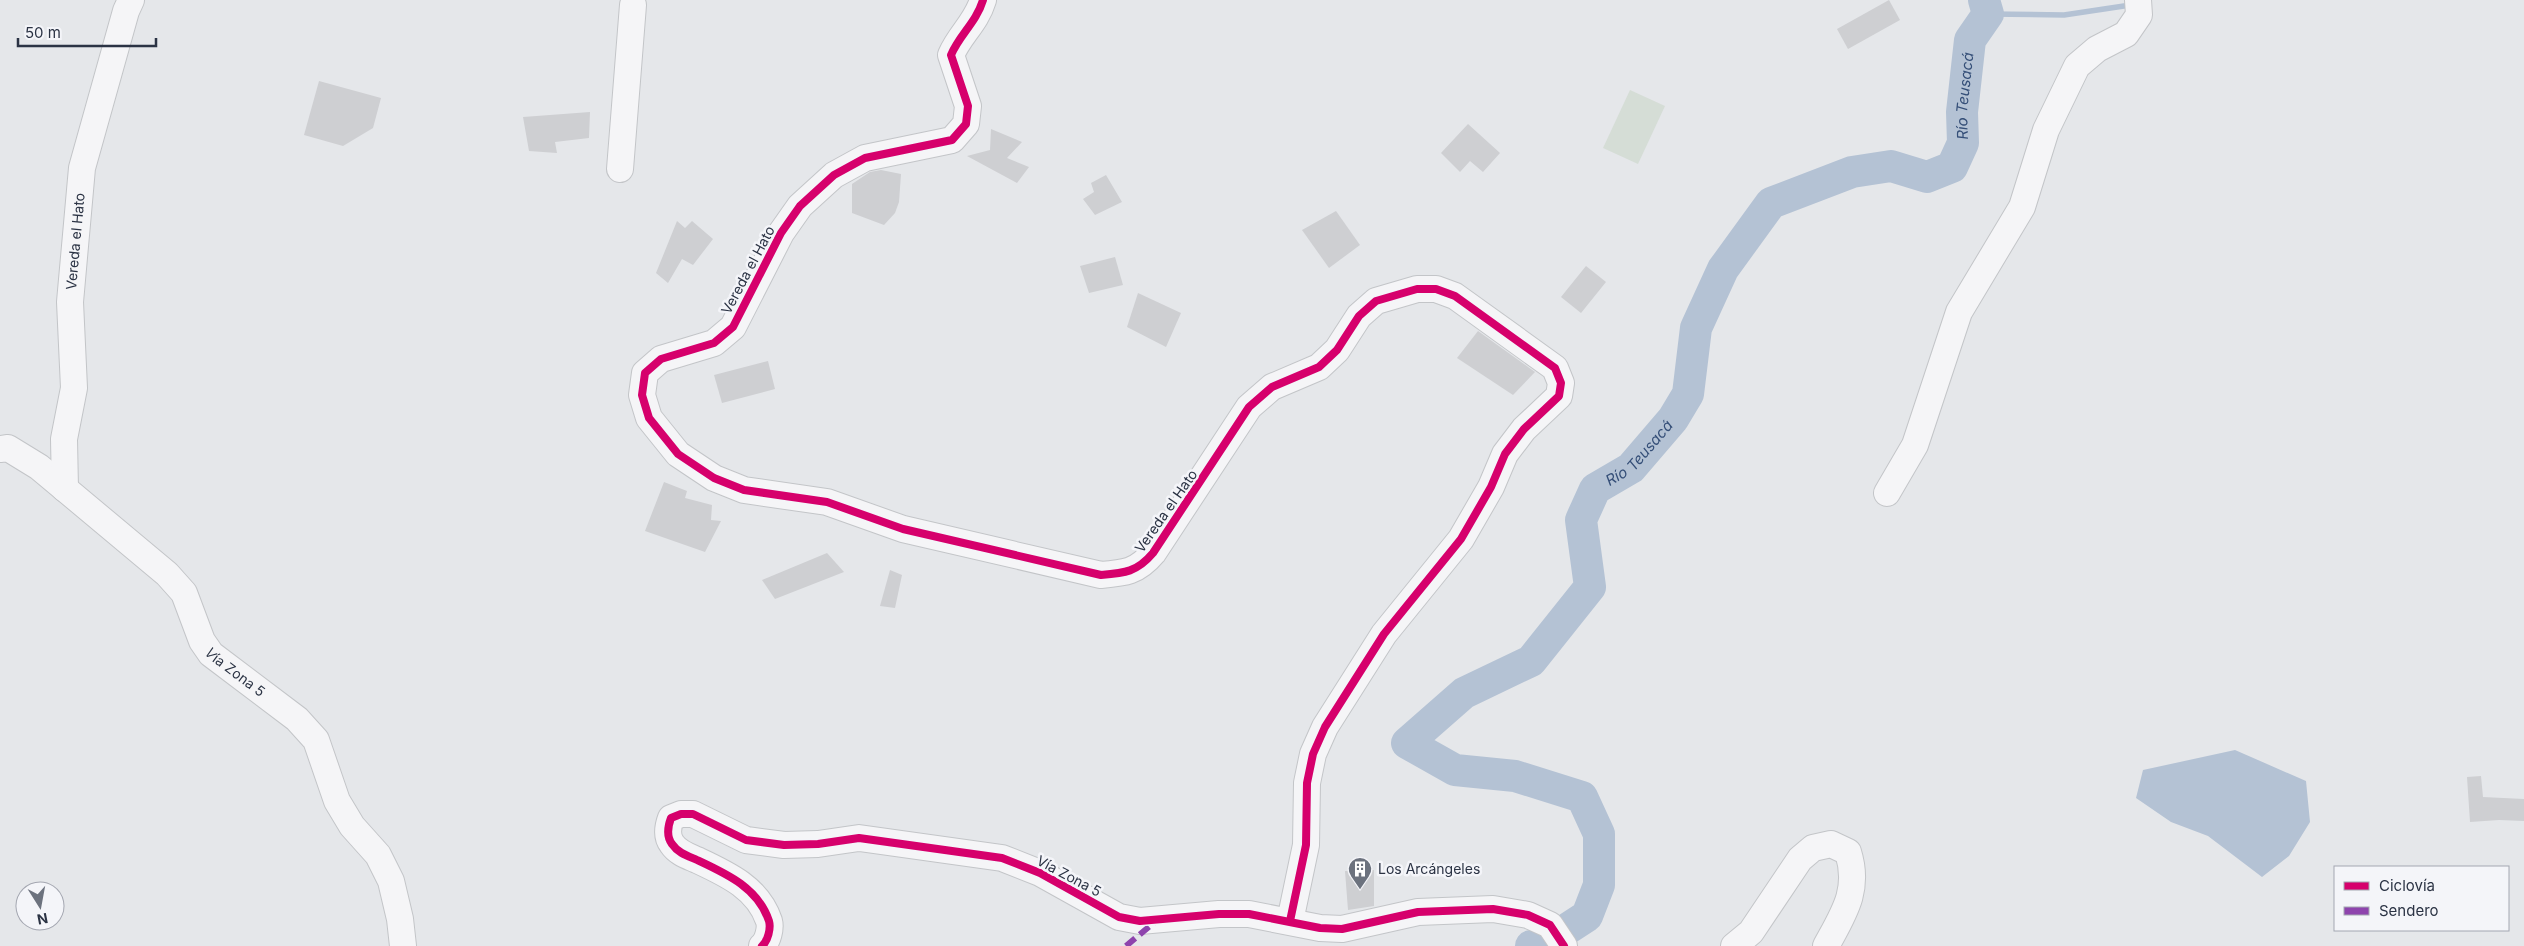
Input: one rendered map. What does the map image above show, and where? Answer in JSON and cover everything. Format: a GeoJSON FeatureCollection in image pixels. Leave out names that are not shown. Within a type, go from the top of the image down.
{"type":"FeatureCollection","features":[{"type":"Feature","properties":{"kind":"street","name":"Vereda el Hato"},"geometry":{"type":"LineString","coordinates":[[65,489],[64,439],[74,388],[70,302],[82,168],[126,11],[131,0]]}},
{"type":"Feature","properties":{"kind":"street","name":"Vereda el Hato"},"geometry":{"type":"LineString","coordinates":[[983,0],[978,17],[956,43],[951,55],[968,106],[966,124],[952,140],[865,158],[834,175],[800,206],[781,233],[733,327],[714,342],[661,359],[645,373],[642,395],[647,410],[650,418],[678,454],[714,478],[744,490],[827,502],[904,529],[1101,575],[1122,574],[1142,566],[1159,544],[1249,407],[1272,387],[1319,367],[1337,350],[1359,316],[1376,301],[1417,289],[1436,289],[1455,296],[1555,368],[1561,383],[1559,396],[1524,430],[1505,454],[1491,487],[1462,539],[1384,634],[1326,727],[1313,754],[1307,783],[1306,845],[1290,921]]}},
{"type":"Feature","properties":{"kind":"street"},"geometry":{"type":"LineString","coordinates":[[1887,493],[1915,445],[1959,312],[2022,207],[2046,130],[2077,66],[2098,49],[2126,34],[2140,16],[2138,0]]}},
{"type":"Feature","properties":{"kind":"street"},"geometry":{"type":"LineString","coordinates":[[620,170],[633,5]]}},
{"type":"Feature","properties":{"kind":"street","name":"Vía Zona 5"},"geometry":{"type":"LineString","coordinates":[[0,449],[8,448],[39,467],[167,574],[184,593],[202,640],[211,654],[297,719],[316,740],[337,801],[352,826],[378,854],[391,882],[400,919],[402,946]]}},
{"type":"Feature","properties":{"kind":"street","name":"Vía Zona 5"},"geometry":{"type":"LineString","coordinates":[[762,946],[766,943],[770,926],[764,907],[751,891],[725,873],[680,852],[670,843],[668,829],[671,818],[681,814],[693,814],[746,840],[784,845],[818,844],[859,838],[1002,858],[1040,873],[1119,917],[1140,921],[1219,914],[1249,914],[1320,928],[1342,929],[1418,912],[1493,910],[1528,915],[1557,936]]}},
{"type":"Feature","properties":{"kind":"street"},"geometry":{"type":"LineString","coordinates":[[1734,946],[1751,932],[1800,859],[1812,848],[1831,844],[1848,852],[1853,867],[1848,906],[1826,946]]}},
{"type":"Feature","properties":{"kind":"shaded area"},"geometry":{"type":"Polygon","coordinates":[[[1630,90],[1665,106],[1638,164],[1603,148],[1630,90]]]}},
{"type":"Feature","properties":{"kind":"water"},"geometry":{"type":"Polygon","coordinates":[[[2235,750],[2306,781],[2310,822],[2289,856],[2262,877],[2208,836],[2171,822],[2136,798],[2143,770],[2235,750]]]}},
{"type":"Feature","properties":{"kind":"building"},"geometry":{"type":"Polygon","coordinates":[[[1889,0],[1900,20],[1848,49],[1837,29],[1889,0]]]}},
{"type":"Feature","properties":{"kind":"building"},"geometry":{"type":"Polygon","coordinates":[[[319,81],[381,98],[373,128],[343,146],[304,135],[319,81]]]}},
{"type":"Feature","properties":{"kind":"building"},"geometry":{"type":"Polygon","coordinates":[[[590,112],[589,138],[555,142],[557,153],[529,151],[523,117],[590,112]]]}},
{"type":"Feature","properties":{"kind":"building"},"geometry":{"type":"Polygon","coordinates":[[[1468,124],[1500,153],[1483,172],[1470,161],[1460,172],[1441,153],[1468,124]]]}},
{"type":"Feature","properties":{"kind":"building"},"geometry":{"type":"Polygon","coordinates":[[[991,129],[1022,142],[1007,158],[1029,167],[1017,183],[967,156],[990,150],[991,129]]]}},
{"type":"Feature","properties":{"kind":"building"},"geometry":{"type":"Polygon","coordinates":[[[881,170],[901,174],[899,202],[895,213],[884,225],[852,213],[852,184],[870,172],[881,170]]]}},
{"type":"Feature","properties":{"kind":"building"},"geometry":{"type":"Polygon","coordinates":[[[1106,175],[1122,202],[1095,215],[1083,199],[1094,192],[1091,183],[1106,175]]]}},
{"type":"Feature","properties":{"kind":"building"},"geometry":{"type":"Polygon","coordinates":[[[1336,211],[1360,245],[1329,268],[1302,230],[1336,211]]]}},
{"type":"Feature","properties":{"kind":"building"},"geometry":{"type":"Polygon","coordinates":[[[677,221],[685,228],[692,221],[713,239],[693,265],[682,259],[668,283],[656,273],[677,221]]]}},
{"type":"Feature","properties":{"kind":"building"},"geometry":{"type":"Polygon","coordinates":[[[1115,257],[1123,285],[1089,293],[1080,266],[1115,257]]]}},
{"type":"Feature","properties":{"kind":"building"},"geometry":{"type":"Polygon","coordinates":[[[1586,266],[1606,282],[1581,313],[1561,297],[1586,266]]]}},
{"type":"Feature","properties":{"kind":"building"},"geometry":{"type":"Polygon","coordinates":[[[1138,293],[1181,313],[1166,347],[1127,327],[1138,293]]]}},
{"type":"Feature","properties":{"kind":"building"},"geometry":{"type":"Polygon","coordinates":[[[1478,331],[1535,372],[1513,395],[1457,358],[1478,331]]]}},
{"type":"Feature","properties":{"kind":"building"},"geometry":{"type":"Polygon","coordinates":[[[768,361],[775,389],[722,403],[714,375],[768,361]]]}},
{"type":"Feature","properties":{"kind":"building"},"geometry":{"type":"Polygon","coordinates":[[[664,482],[687,491],[685,498],[712,505],[711,520],[721,521],[705,552],[645,531],[664,482]]]}},
{"type":"Feature","properties":{"kind":"building"},"geometry":{"type":"Polygon","coordinates":[[[827,553],[844,572],[775,599],[762,580],[827,553]]]}},
{"type":"Feature","properties":{"kind":"building"},"geometry":{"type":"Polygon","coordinates":[[[890,570],[902,575],[895,608],[880,606],[890,570]]]}},
{"type":"Feature","properties":{"kind":"building"},"geometry":{"type":"Polygon","coordinates":[[[2481,776],[2483,797],[2524,799],[2524,821],[2470,822],[2467,777],[2481,776]]]}},
{"type":"Feature","properties":{"kind":"building","name":"Los Arcángeles"},"geometry":{"type":"Polygon","coordinates":[[[1374,870],[1374,906],[1348,910],[1345,871],[1374,870]]]}},
{"type":"Feature","properties":{"kind":"waterway","name":"Río Teusacá"},"geometry":{"type":"LineString","coordinates":[[1531,946],[1544,944],[1587,916],[1599,885],[1599,834],[1582,797],[1515,776],[1455,770],[1407,743],[1464,693],[1531,661],[1590,587],[1581,520],[1595,489],[1631,468],[1673,419],[1688,394],[1696,328],[1723,269],[1771,203],[1852,172],[1891,166],[1927,177],[1952,167],[1963,143],[1962,112],[1970,40],[1988,14],[1984,0]]}},
{"type":"Feature","properties":{"kind":"waterway"},"geometry":{"type":"LineString","coordinates":[[1988,14],[2064,15],[2124,6]]}},
{"type":"Feature","properties":{"kind":"marked path"},"geometry":{"type":"LineString","coordinates":[[1126,946],[1157,920]]}},
{"type":"Feature","properties":{"kind":"cycle path"},"geometry":{"type":"LineString","coordinates":[[983,0],[951,55],[968,106],[966,124],[952,140],[865,158],[834,175],[800,206],[781,233],[733,327],[714,343],[661,359],[645,373],[642,395],[649,418],[678,454],[714,478],[744,490],[827,502],[903,529],[1101,575],[1130,570],[1142,564],[1153,553],[1249,407],[1272,387],[1319,367],[1337,350],[1359,316],[1376,301],[1417,289],[1436,289],[1455,296],[1555,368],[1561,383],[1559,396],[1524,429],[1505,454],[1491,487],[1461,539],[1384,634],[1325,727],[1313,754],[1307,783],[1306,845],[1290,921]]}},
{"type":"Feature","properties":{"kind":"cycle path"},"geometry":{"type":"LineString","coordinates":[[762,946],[767,938],[770,924],[764,909],[740,883],[677,850],[668,834],[671,818],[681,814],[693,814],[746,840],[784,845],[818,844],[859,838],[1002,858],[1040,873],[1119,917],[1140,921],[1219,914],[1249,914],[1320,928],[1342,929],[1418,912],[1493,909],[1528,915],[1550,925],[1564,946]]}},
{"type":"Feature","properties":{"kind":"place","name":"Los Arcángeles"},"geometry":{"type":"Point","coordinates":[1360,890]}}]}
